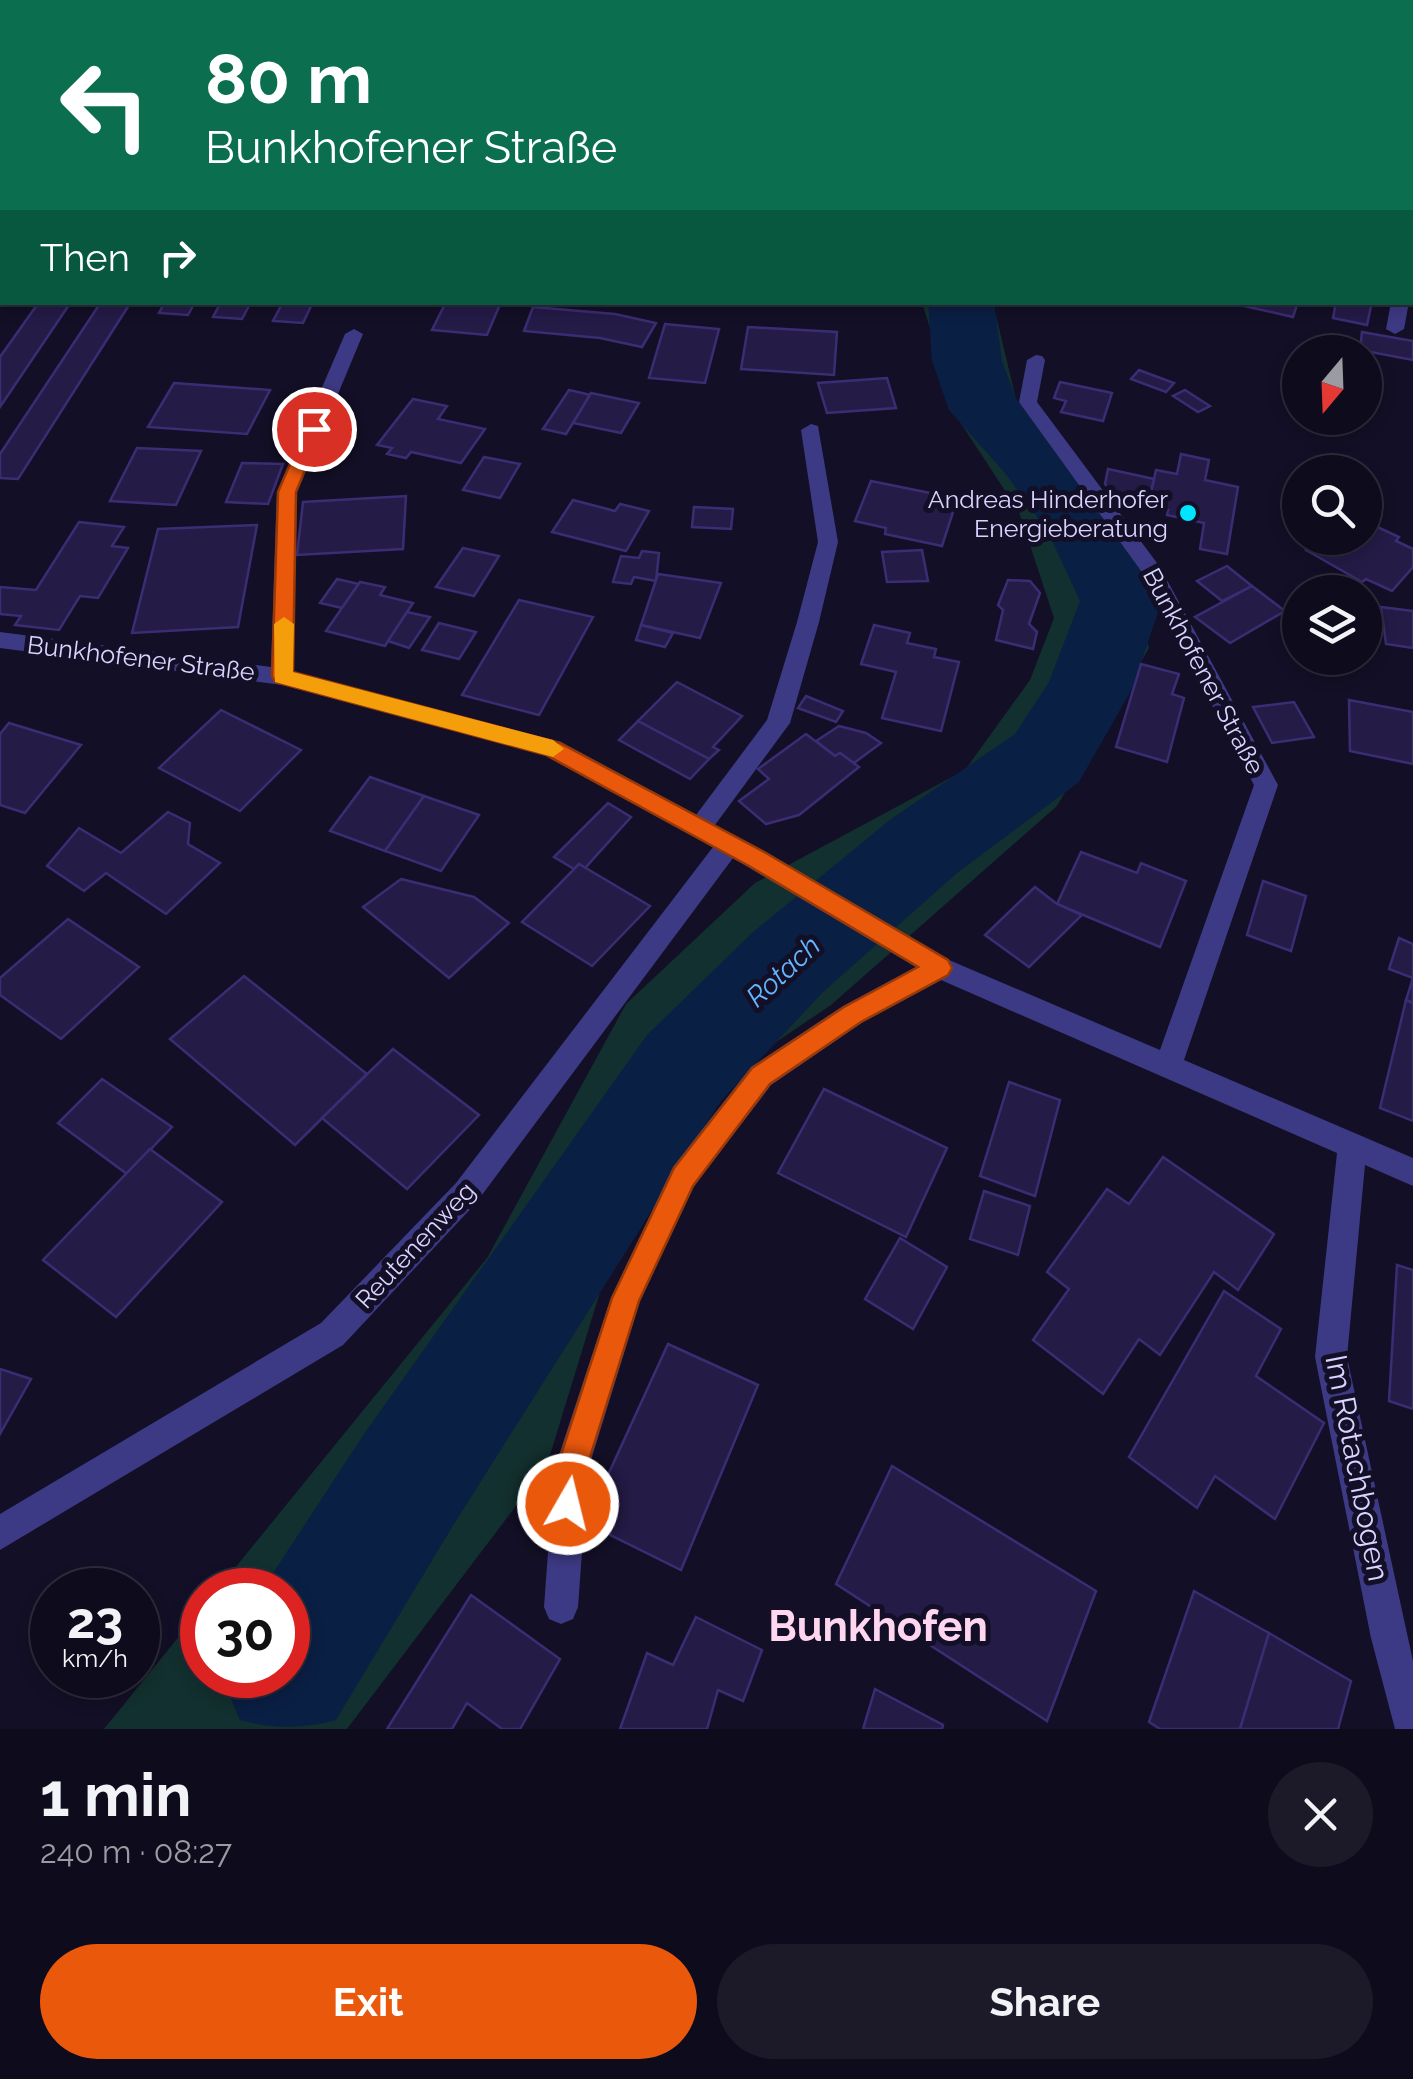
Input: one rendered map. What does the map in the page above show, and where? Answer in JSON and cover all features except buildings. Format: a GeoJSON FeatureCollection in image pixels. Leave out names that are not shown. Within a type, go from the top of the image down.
{"type":"FeatureCollection","features":[{"type":"Feature","properties":{"kind":"street"},"geometry":{"type":"LineString","coordinates":[[1395,329],[1399,305]]}},
{"type":"Feature","properties":{"kind":"street","name":"Bunkhofener Straße"},"geometry":{"type":"LineString","coordinates":[[282,676],[287,492],[354,334]]}},
{"type":"Feature","properties":{"kind":"street","name":"Bunkhofener Straße"},"geometry":{"type":"LineString","coordinates":[[1036,360],[1028,402],[1153,572],[1266,786],[1169,1064]]}},
{"type":"Feature","properties":{"kind":"street"},"geometry":{"type":"LineString","coordinates":[[698,830],[778,723],[808,622],[828,542],[811,430]]}},
{"type":"Feature","properties":{"kind":"street","name":"Bunkhofener Straße"},"geometry":{"type":"LineString","coordinates":[[0,640],[282,676],[553,748],[758,860],[940,968],[1413,1172]]}},
{"type":"Feature","properties":{"kind":"street","name":"Reutenenweg"},"geometry":{"type":"LineString","coordinates":[[0,1532],[332,1334],[466,1193],[728,846]]}},
{"type":"Feature","properties":{"kind":"street"},"geometry":{"type":"LineString","coordinates":[[561,1607],[571,1470],[626,1298],[684,1177],[761,1076],[853,1014],[940,968]]}},
{"type":"Feature","properties":{"kind":"street","name":"Im Rotachbogen"},"geometry":{"type":"LineString","coordinates":[[1352,1145],[1332,1356],[1390,1638],[1413,1729]]}},
{"type":"Feature","properties":{"kind":"green space"},"geometry":{"type":"Polygon","coordinates":[[[923,305],[993,305],[1016,399],[1128,566],[1149,648],[1057,806],[831,1005],[742,1065],[659,1169],[600,1292],[547,1465],[347,1729],[104,1729],[129,1698],[160,1698],[160,1660],[180,1635],[180,1698],[310,1698],[310,1568],[235,1568],[487,1258],[626,1004],[755,883],[965,770],[1030,680],[1054,618],[1019,512],[960,422],[923,305]]]}},
{"type":"Feature","properties":{"kind":"waterway","name":"Rotach"},"geometry":{"type":"LineString","coordinates":[[310,1637],[409,1479],[684,1068],[788,962],[924,846],[1047,758],[1089,689],[1121,601],[1084,525],[1031,456],[985,410],[967,361],[961,305]]}},
{"type":"Feature","properties":{"kind":"slow traffic"},"geometry":{"type":"LineString","coordinates":[[284,624],[282,676],[553,749]]}},
{"type":"Feature","properties":{"kind":"place","name":"Andreas Hinderhofer Energieberatung"},"geometry":{"type":"Point","coordinates":[1188,513]}},
{"type":"Feature","properties":{"kind":"district","name":"Bunkhofen"},"geometry":{"type":"Point","coordinates":[878,1626]}},
{"type":"Feature","properties":{"kind":"route"},"geometry":{"type":"LineString","coordinates":[[314,429],[287,492],[282,676],[553,748],[758,860],[940,968],[853,1014],[761,1076],[684,1177],[626,1298],[571,1470],[568,1504]]}}]}
